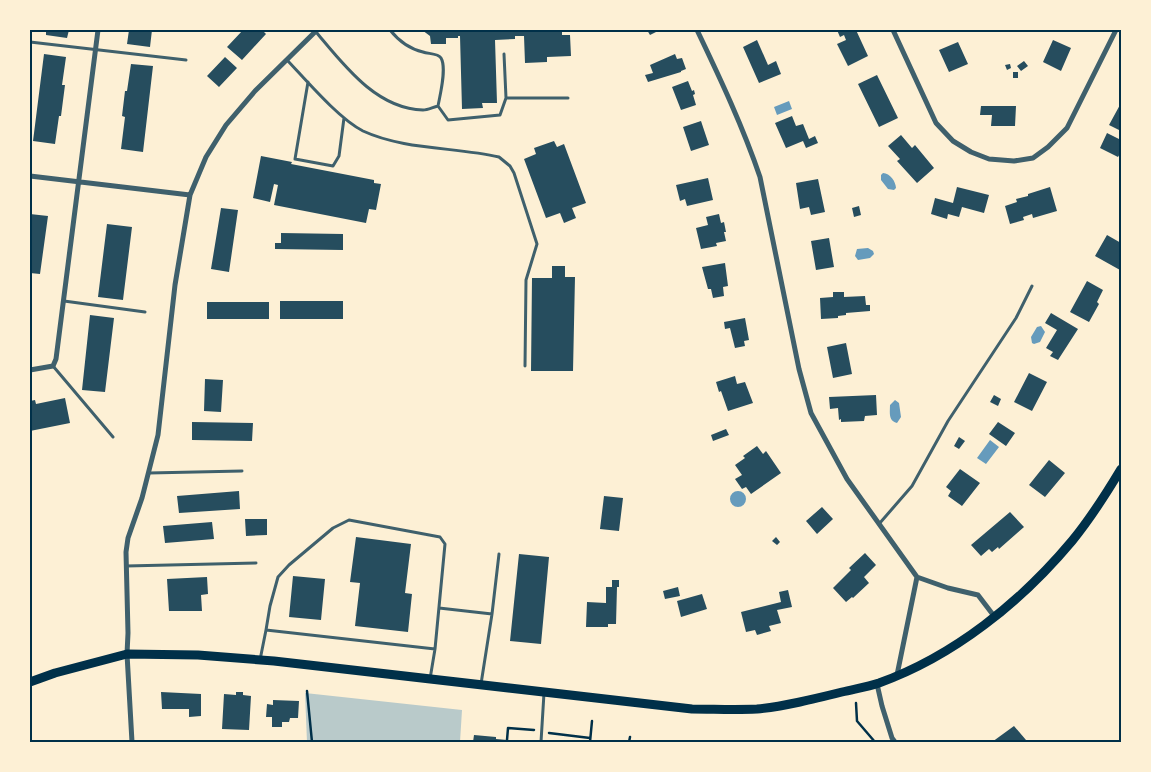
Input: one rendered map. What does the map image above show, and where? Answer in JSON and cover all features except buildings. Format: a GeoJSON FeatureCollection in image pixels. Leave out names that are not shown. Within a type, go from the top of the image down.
{"type":"FeatureCollection","features":[{"type":"Feature","properties":{"kind":"main road"},"geometry":{"type":"LineString","coordinates":[[30,682],[55,673],[127,654],[198,655],[260,660],[692,709],[757,709],[796,704],[878,684],[930,661],[952,648],[994,616],[1050,566],[1094,512],[1121,469]]}},
{"type":"Feature","properties":{"kind":"street"},"geometry":{"type":"LineString","coordinates":[[30,370],[53,366],[56,359],[98,30]]}},
{"type":"Feature","properties":{"kind":"street"},"geometry":{"type":"LineString","coordinates":[[696,30],[719,76],[752,153],[760,177],[798,369],[811,413],[847,479],[917,577],[948,588],[978,595],[994,616]]}},
{"type":"Feature","properties":{"kind":"street"},"geometry":{"type":"LineString","coordinates":[[892,30],[936,123],[953,141],[971,152],[989,159],[1014,161],[1033,158],[1048,147],[1067,128],[1116,30]]}},
{"type":"Feature","properties":{"kind":"street"},"geometry":{"type":"LineString","coordinates":[[132,742],[125,566],[128,538],[142,498],[158,435],[175,285],[190,195],[206,157],[226,125],[255,91],[316,31]]}},
{"type":"Feature","properties":{"kind":"street"},"geometry":{"type":"LineString","coordinates":[[30,176],[190,195]]}},
{"type":"Feature","properties":{"kind":"street"},"geometry":{"type":"LineString","coordinates":[[897,675],[917,577]]}},
{"type":"Feature","properties":{"kind":"street"},"geometry":{"type":"LineString","coordinates":[[878,684],[882,706],[894,740],[886,742]]}},
{"type":"Feature","properties":{"kind":"lane"},"geometry":{"type":"LineString","coordinates":[[390,30],[407,45],[421,52],[438,55],[441,58],[443,71],[438,106],[448,120],[500,115],[506,98],[504,54]]}},
{"type":"Feature","properties":{"kind":"lane"},"geometry":{"type":"LineString","coordinates":[[316,31],[346,67],[379,96],[399,106],[424,110],[438,106]]}},
{"type":"Feature","properties":{"kind":"lane"},"geometry":{"type":"LineString","coordinates":[[30,42],[186,60]]}},
{"type":"Feature","properties":{"kind":"lane"},"geometry":{"type":"LineString","coordinates":[[287,60],[344,118],[363,130],[376,135],[424,146],[499,157],[510,166],[537,244],[526,280],[525,366]]}},
{"type":"Feature","properties":{"kind":"lane"},"geometry":{"type":"LineString","coordinates":[[308,82],[295,160],[333,166],[339,156],[344,118]]}},
{"type":"Feature","properties":{"kind":"lane"},"geometry":{"type":"LineString","coordinates":[[506,98],[568,98]]}},
{"type":"Feature","properties":{"kind":"lane"},"geometry":{"type":"LineString","coordinates":[[879,524],[912,486],[948,421],[1016,318],[1032,286]]}},
{"type":"Feature","properties":{"kind":"lane"},"geometry":{"type":"LineString","coordinates":[[63,300],[145,312]]}},
{"type":"Feature","properties":{"kind":"lane"},"geometry":{"type":"LineString","coordinates":[[53,366],[113,437]]}},
{"type":"Feature","properties":{"kind":"lane"},"geometry":{"type":"LineString","coordinates":[[148,473],[242,471]]}},
{"type":"Feature","properties":{"kind":"lane"},"geometry":{"type":"LineString","coordinates":[[260,660],[270,606],[278,578],[288,565],[333,528],[348,520],[440,537],[445,544],[435,649],[430,679]]}},
{"type":"Feature","properties":{"kind":"lane"},"geometry":{"type":"LineString","coordinates":[[481,685],[499,554]]}},
{"type":"Feature","properties":{"kind":"lane"},"geometry":{"type":"LineString","coordinates":[[125,566],[256,563]]}},
{"type":"Feature","properties":{"kind":"lane"},"geometry":{"type":"LineString","coordinates":[[439,608],[492,614]]}},
{"type":"Feature","properties":{"kind":"lane"},"geometry":{"type":"LineString","coordinates":[[266,630],[435,649]]}},
{"type":"Feature","properties":{"kind":"lane"},"geometry":{"type":"LineString","coordinates":[[541,742],[544,692]]}},
{"type":"Feature","properties":{"kind":"path"},"geometry":{"type":"LineString","coordinates":[[307,691],[312,742]]}},
{"type":"Feature","properties":{"kind":"path"},"geometry":{"type":"LineString","coordinates":[[856,702],[857,720],[875,742]]}},
{"type":"Feature","properties":{"kind":"path"},"geometry":{"type":"LineString","coordinates":[[590,742],[592,721]]}},
{"type":"Feature","properties":{"kind":"path"},"geometry":{"type":"LineString","coordinates":[[629,742],[630,737]]}},
{"type":"Feature","properties":{"kind":"shaded area"},"geometry":{"type":"Polygon","coordinates":[[[305,693],[462,710],[460,742],[307,742],[305,693]]]}},
{"type":"Feature","properties":{"kind":"water"},"geometry":{"type":"Polygon","coordinates":[[[789,101],[792,109],[777,115],[774,107],[789,101]]]}},
{"type":"Feature","properties":{"kind":"water"},"geometry":{"type":"Polygon","coordinates":[[[883,173],[888,174],[894,181],[896,188],[894,190],[888,189],[881,180],[883,173]]]}},
{"type":"Feature","properties":{"kind":"water"},"geometry":{"type":"Polygon","coordinates":[[[868,248],[874,254],[870,258],[858,260],[855,256],[857,249],[868,248]]]}},
{"type":"Feature","properties":{"kind":"water"},"geometry":{"type":"Polygon","coordinates":[[[1041,326],[1045,332],[1040,342],[1034,344],[1031,337],[1037,327],[1041,326]]]}},
{"type":"Feature","properties":{"kind":"water"},"geometry":{"type":"Polygon","coordinates":[[[895,400],[899,403],[901,417],[897,423],[892,420],[890,413],[890,405],[895,400]]]}},
{"type":"Feature","properties":{"kind":"water"},"geometry":{"type":"Polygon","coordinates":[[[990,440],[999,447],[986,464],[977,458],[990,440]]]}},
{"type":"Feature","properties":{"kind":"water"},"geometry":{"type":"Polygon","coordinates":[[[738,491],[744,493],[746,499],[744,505],[738,507],[732,505],[730,499],[732,493],[738,491]]]}}]}
